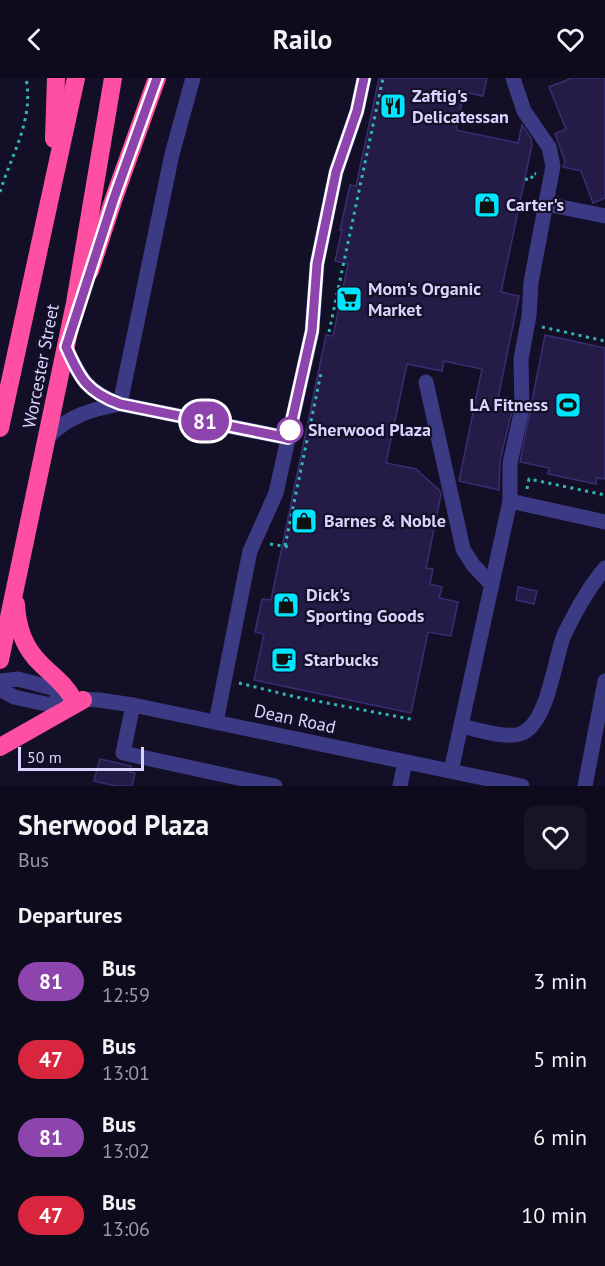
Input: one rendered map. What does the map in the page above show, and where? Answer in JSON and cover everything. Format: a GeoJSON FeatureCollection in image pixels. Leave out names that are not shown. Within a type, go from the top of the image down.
{"type":"FeatureCollection","features":[{"type":"Feature","properties":{"kind":"highway"},"geometry":{"type":"LineString","coordinates":[[39,246],[52,158],[56,78]]}},
{"type":"Feature","properties":{"kind":"highway","name":"Worcester Street"},"geometry":{"type":"LineString","coordinates":[[0,428],[76,78]]}},
{"type":"Feature","properties":{"kind":"highway","name":"Worcester Street"},"geometry":{"type":"LineString","coordinates":[[0,660],[66,347],[113,78]]}},
{"type":"Feature","properties":{"kind":"highway"},"geometry":{"type":"LineString","coordinates":[[133,146],[150,78]]}},
{"type":"Feature","properties":{"kind":"highway"},"geometry":{"type":"LineString","coordinates":[[66,347],[114,198],[157,78]]}},
{"type":"Feature","properties":{"kind":"highway"},"geometry":{"type":"LineString","coordinates":[[0,747],[72,699],[67,688],[37,660],[26,645],[17,620],[15,588]]}},
{"type":"Feature","properties":{"kind":"street"},"geometry":{"type":"LineString","coordinates":[[120,404],[172,154],[193,78]]}},
{"type":"Feature","properties":{"kind":"street"},"geometry":{"type":"LineString","coordinates":[[216,722],[250,551],[276,493],[312,331],[317,264],[334,180],[357,111],[364,78]]}},
{"type":"Feature","properties":{"kind":"street"},"geometry":{"type":"LineString","coordinates":[[451,771],[510,501],[510,463],[522,410],[520,366],[529,316],[531,282],[552,170],[552,157],[546,142],[524,111],[513,78]]}},
{"type":"Feature","properties":{"kind":"street"},"geometry":{"type":"LineString","coordinates":[[546,204],[605,216]]}},
{"type":"Feature","properties":{"kind":"street"},"geometry":{"type":"LineString","coordinates":[[66,347],[87,387],[105,398],[120,404],[288,438]]}},
{"type":"Feature","properties":{"kind":"street"},"geometry":{"type":"LineString","coordinates":[[426,382],[463,549],[469,560],[492,585]]}},
{"type":"Feature","properties":{"kind":"street"},"geometry":{"type":"LineString","coordinates":[[48,437],[63,423],[80,414],[120,404]]}},
{"type":"Feature","properties":{"kind":"street"},"geometry":{"type":"LineString","coordinates":[[510,501],[605,522]]}},
{"type":"Feature","properties":{"kind":"street"},"geometry":{"type":"LineString","coordinates":[[461,726],[513,736],[523,733],[532,726],[541,710],[558,652],[569,625],[605,568]]}},
{"type":"Feature","properties":{"kind":"street","name":"Dean Road"},"geometry":{"type":"LineString","coordinates":[[0,681],[18,679],[56,689],[72,699]]}},
{"type":"Feature","properties":{"kind":"street"},"geometry":{"type":"LineString","coordinates":[[585,786],[605,681]]}},
{"type":"Feature","properties":{"kind":"street","name":"Dean Road"},"geometry":{"type":"LineString","coordinates":[[0,689],[10,696],[51,705],[72,699],[133,705],[522,786]]}},
{"type":"Feature","properties":{"kind":"street"},"geometry":{"type":"LineString","coordinates":[[133,705],[123,753],[275,786]]}},
{"type":"Feature","properties":{"kind":"street"},"geometry":{"type":"LineString","coordinates":[[400,786],[405,762]]}},
{"type":"Feature","properties":{"kind":"path"},"geometry":{"type":"LineString","coordinates":[[0,192],[27,118],[29,101],[26,78]]}},
{"type":"Feature","properties":{"kind":"path"},"geometry":{"type":"LineString","coordinates":[[327,342],[383,78]]}},
{"type":"Feature","properties":{"kind":"path"},"geometry":{"type":"LineString","coordinates":[[540,327],[605,341]]}},
{"type":"Feature","properties":{"kind":"path"},"geometry":{"type":"LineString","coordinates":[[285,546],[322,365]]}},
{"type":"Feature","properties":{"kind":"path"},"geometry":{"type":"LineString","coordinates":[[526,494],[529,479],[605,495]]}},
{"type":"Feature","properties":{"kind":"path"},"geometry":{"type":"LineString","coordinates":[[235,682],[292,696],[415,720]]}},
{"type":"Feature","properties":{"kind":"building"},"geometry":{"type":"Polygon","coordinates":[[[379,78],[487,78],[483,96],[464,92],[456,130],[518,143],[522,125],[531,138],[532,145],[501,292],[519,296],[496,408],[512,411],[500,461],[499,490],[459,481],[482,369],[444,361],[442,371],[407,364],[386,463],[416,469],[440,491],[426,568],[433,569],[430,584],[442,587],[439,598],[458,602],[451,636],[428,632],[411,713],[254,680],[264,634],[255,632],[262,599],[271,600],[326,335],[333,336],[348,264],[335,261],[342,230],[340,230],[350,185],[356,186],[379,78]]]}},
{"type":"Feature","properties":{"kind":"building"},"geometry":{"type":"Polygon","coordinates":[[[572,78],[605,78],[605,198],[593,203],[581,171],[563,167],[565,161],[555,134],[566,129],[549,87],[572,78]]]}},
{"type":"Feature","properties":{"kind":"building","name":"LA Fitness"},"geometry":{"type":"Polygon","coordinates":[[[545,335],[605,348],[605,479],[597,478],[596,484],[548,474],[549,468],[520,462],[545,335]]]}},
{"type":"Feature","properties":{"kind":"building"},"geometry":{"type":"Polygon","coordinates":[[[518,587],[537,591],[534,604],[516,600],[518,587]]]}},
{"type":"Feature","properties":{"kind":"building"},"geometry":{"type":"Polygon","coordinates":[[[100,759],[131,766],[130,772],[135,773],[132,786],[116,786],[94,781],[100,759]]]}},
{"type":"Feature","properties":{"kind":"bus line","name":"81"},"geometry":{"type":"LineString","coordinates":[[157,78],[114,198],[66,347],[83,382],[92,391],[105,398],[120,404],[288,438],[315,317],[315,274],[336,172],[357,111],[364,78]]}},
{"type":"Feature","properties":{"kind":"place","name":"Zaftig's Delicatessan"},"geometry":{"type":"Point","coordinates":[393,106]}},
{"type":"Feature","properties":{"kind":"place","name":"Carter's"},"geometry":{"type":"Point","coordinates":[487,205]}},
{"type":"Feature","properties":{"kind":"place","name":"Mom's Organic Market"},"geometry":{"type":"Point","coordinates":[349,299]}},
{"type":"Feature","properties":{"kind":"place","name":"LA Fitness"},"geometry":{"type":"Point","coordinates":[568,405]}},
{"type":"Feature","properties":{"kind":"place","name":"Sherwood Plaza"},"geometry":{"type":"Point","coordinates":[290,430]}},
{"type":"Feature","properties":{"kind":"place","name":"Barnes & Noble"},"geometry":{"type":"Point","coordinates":[304,521]}},
{"type":"Feature","properties":{"kind":"place","name":"Dick's Sporting Goods"},"geometry":{"type":"Point","coordinates":[286,605]}},
{"type":"Feature","properties":{"kind":"place","name":"Starbucks"},"geometry":{"type":"Point","coordinates":[284,660]}}]}
